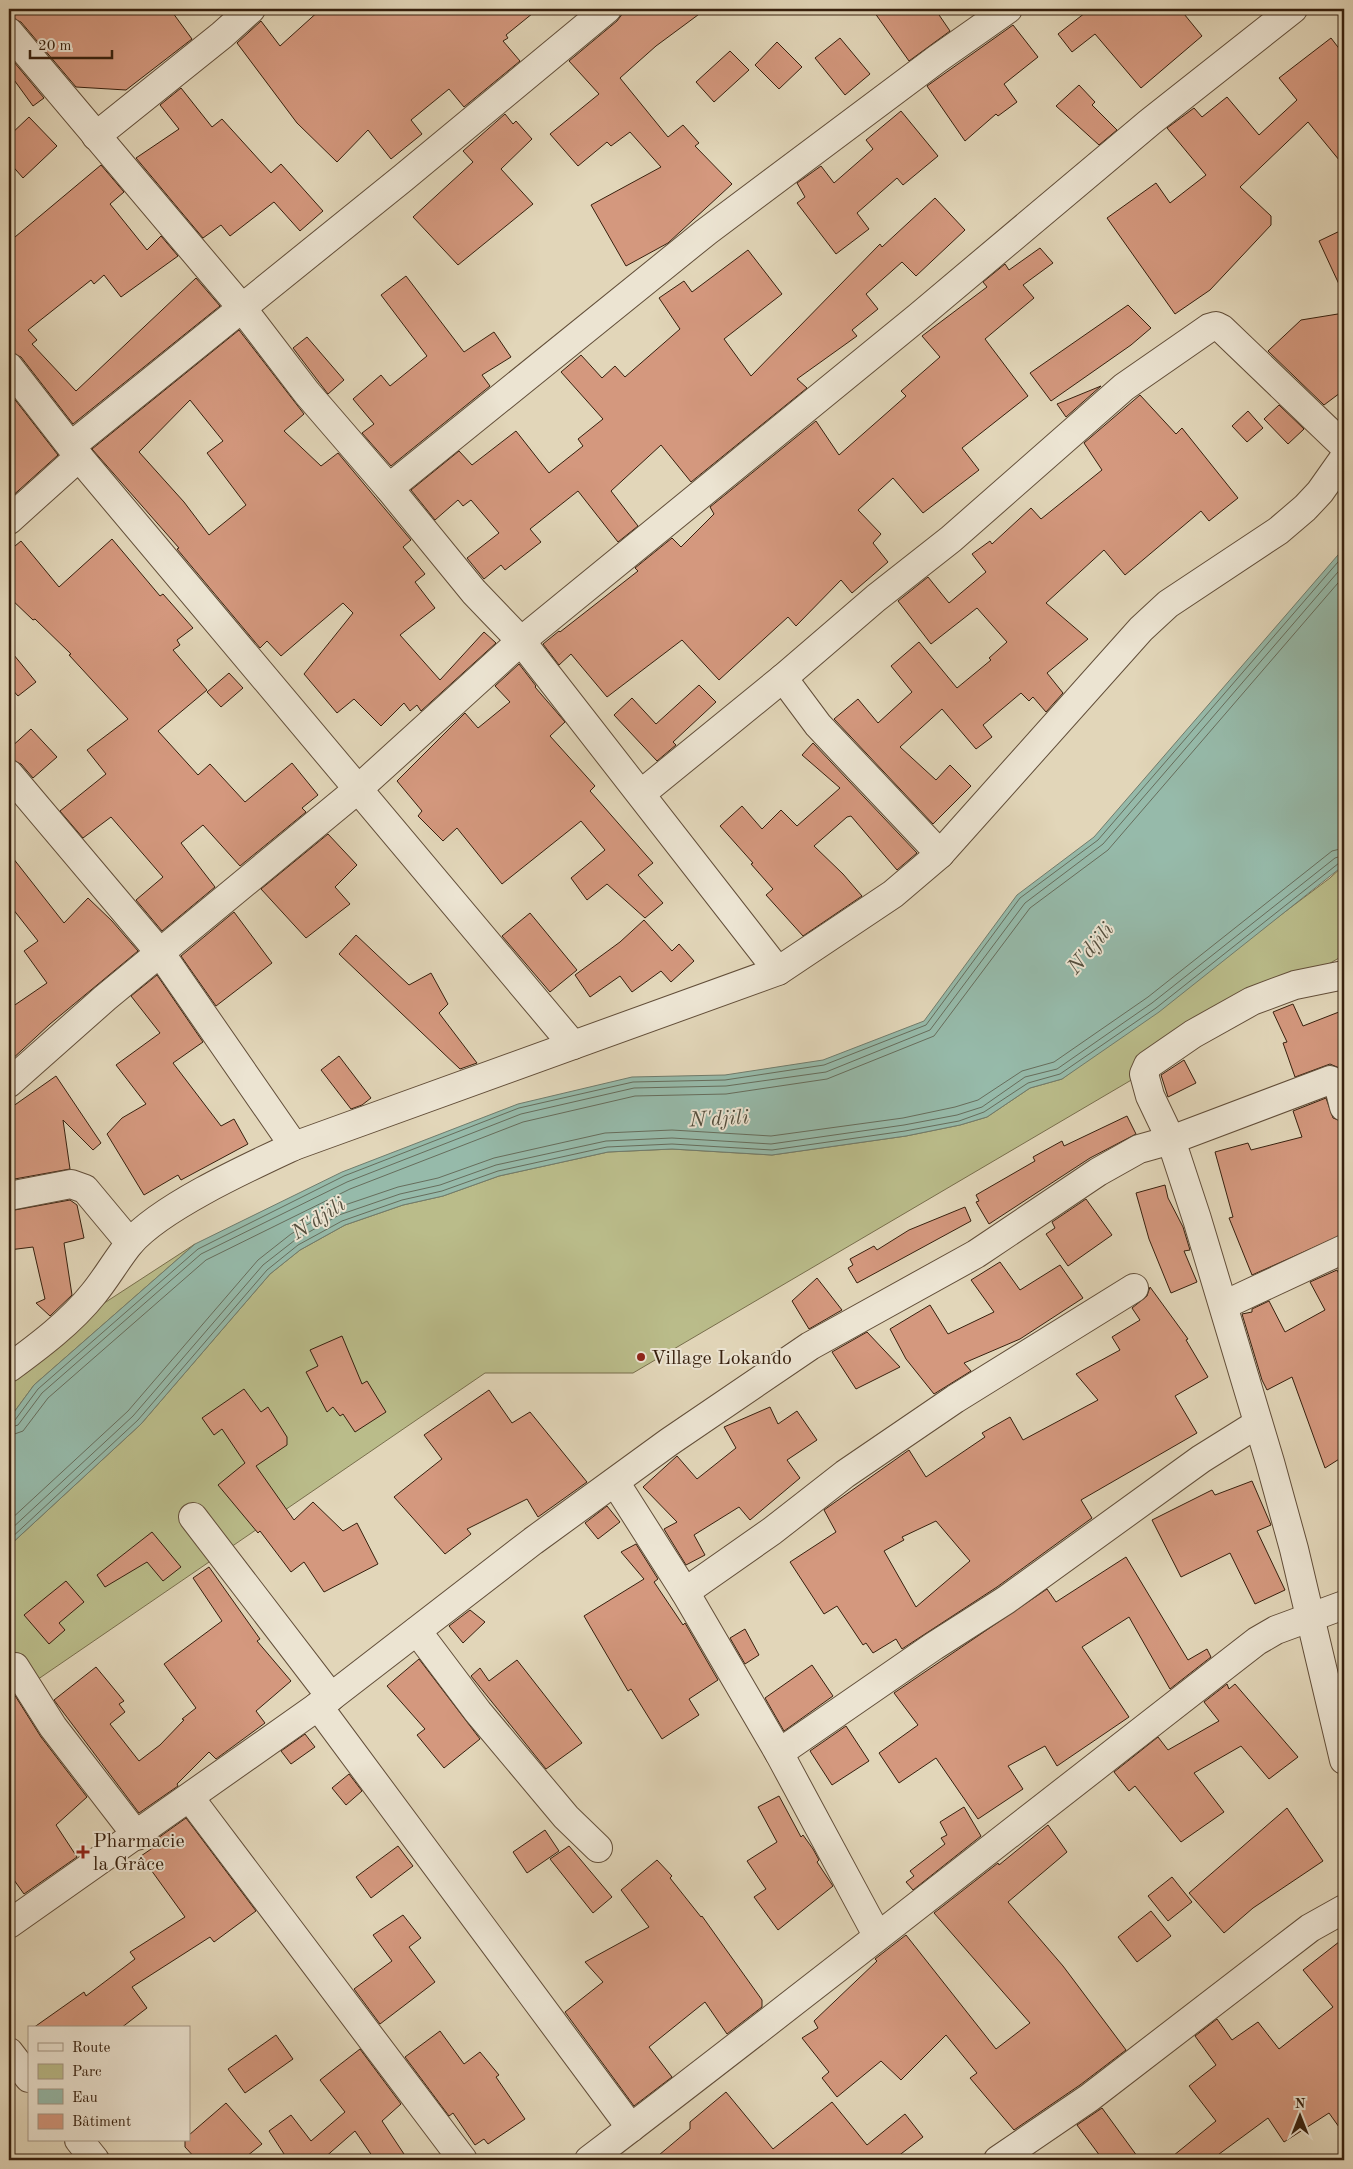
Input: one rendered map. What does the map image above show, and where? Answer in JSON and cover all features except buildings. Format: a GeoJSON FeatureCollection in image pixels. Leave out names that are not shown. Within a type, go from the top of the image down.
{"type":"FeatureCollection","features":[{"type":"Feature","properties":{"kind":"street"},"geometry":{"type":"LineString","coordinates":[[96,136],[222,35],[251,9]]}},
{"type":"Feature","properties":{"kind":"street"},"geometry":{"type":"LineString","coordinates":[[9,520],[75,452],[242,308],[607,9]]}},
{"type":"Feature","properties":{"kind":"street"},"geometry":{"type":"LineString","coordinates":[[389,488],[706,232],[1008,9]]}},
{"type":"Feature","properties":{"kind":"street"},"geometry":{"type":"LineString","coordinates":[[9,1083],[105,998],[357,790],[521,641],[918,317],[1150,122],[1293,9]]}},
{"type":"Feature","properties":{"kind":"street"},"geometry":{"type":"LineString","coordinates":[[9,32],[242,308],[307,393],[389,488],[474,592],[521,641],[642,793],[778,971]]}},
{"type":"Feature","properties":{"kind":"street"},"geometry":{"type":"LineString","coordinates":[[642,793],[783,678],[876,598],[959,533],[1124,387],[1209,328],[1216,326],[1222,329],[1344,446]]}},
{"type":"Feature","properties":{"kind":"street"},"geometry":{"type":"LineString","coordinates":[[9,367],[75,452],[573,1046]]}},
{"type":"Feature","properties":{"kind":"street"},"geometry":{"type":"LineString","coordinates":[[9,1368],[70,1318],[93,1294],[130,1243],[159,1218],[200,1194],[294,1146],[778,971],[893,894],[940,854],[1141,629],[1168,604],[1278,531],[1305,508],[1320,492],[1344,458]]}},
{"type":"Feature","properties":{"kind":"street"},"geometry":{"type":"LineString","coordinates":[[783,678],[818,725],[940,854]]}},
{"type":"Feature","properties":{"kind":"street"},"geometry":{"type":"LineString","coordinates":[[9,774],[160,954],[294,1146]]}},
{"type":"Feature","properties":{"kind":"street"},"geometry":{"type":"LineString","coordinates":[[1344,975],[1295,985],[1252,1002],[1193,1034],[1148,1065],[1144,1074],[1150,1096],[1171,1140],[1224,1305],[1292,1540],[1344,1760]]}},
{"type":"Feature","properties":{"kind":"street"},"geometry":{"type":"LineString","coordinates":[[9,1924],[98,1860],[137,1836],[324,1702],[615,1482],[810,1346],[976,1254],[1098,1172],[1139,1149],[1171,1140],[1330,1080],[1338,1084],[1344,1107]]}},
{"type":"Feature","properties":{"kind":"street"},"geometry":{"type":"LineString","coordinates":[[9,1196],[71,1184],[79,1186],[85,1189],[130,1243]]}},
{"type":"Feature","properties":{"kind":"street"},"geometry":{"type":"LineString","coordinates":[[1224,1305],[1344,1249]]}},
{"type":"Feature","properties":{"kind":"street"},"geometry":{"type":"LineString","coordinates":[[685,1592],[772,1531],[845,1474],[911,1432],[955,1400],[1134,1288]]}},
{"type":"Feature","properties":{"kind":"street"},"geometry":{"type":"LineString","coordinates":[[779,1754],[934,1646],[1006,1600],[1200,1459],[1258,1424]]}},
{"type":"Feature","properties":{"kind":"street"},"geometry":{"type":"LineString","coordinates":[[615,1482],[685,1592],[779,1754],[877,1936]]}},
{"type":"Feature","properties":{"kind":"street"},"geometry":{"type":"LineString","coordinates":[[193,1518],[631,2128]]}},
{"type":"Feature","properties":{"kind":"street"},"geometry":{"type":"LineString","coordinates":[[589,2160],[1258,1641],[1276,1630],[1344,1604]]}},
{"type":"Feature","properties":{"kind":"street"},"geometry":{"type":"LineString","coordinates":[[416,1631],[478,1712],[566,1817],[598,1848]]}},
{"type":"Feature","properties":{"kind":"street"},"geometry":{"type":"LineString","coordinates":[[15,1667],[53,1727],[137,1836]]}},
{"type":"Feature","properties":{"kind":"street"},"geometry":{"type":"LineString","coordinates":[[190,1798],[463,2160]]}},
{"type":"Feature","properties":{"kind":"street"},"geometry":{"type":"LineString","coordinates":[[998,2160],[1089,2098],[1310,1928],[1344,1909]]}},
{"type":"Feature","properties":{"kind":"street"},"geometry":{"type":"LineString","coordinates":[[9,2052],[28,2077]]}},
{"type":"Feature","properties":{"kind":"street"},"geometry":{"type":"LineString","coordinates":[[80,2142],[95,2160]]}},
{"type":"Feature","properties":{"kind":"green space"},"geometry":{"type":"Polygon","coordinates":[[[1344,865],[1344,955],[633,1373],[485,1373],[12,1697],[9,1694],[9,1546],[141,1424],[270,1274],[300,1250],[345,1225],[403,1205],[443,1196],[499,1176],[608,1152],[672,1149],[772,1155],[906,1136],[960,1125],[987,1117],[1030,1088],[1062,1079],[1330,878],[1344,865]]]}},
{"type":"Feature","properties":{"kind":"green space"},"geometry":{"type":"Polygon","coordinates":[[[195,1244],[34,1385],[9,1419],[9,1365],[195,1244]]]}},
{"type":"Feature","properties":{"kind":"water","name":"N'djili"},"geometry":{"type":"Polygon","coordinates":[[[1344,548],[1344,865],[1159,1012],[1062,1079],[1030,1088],[987,1117],[960,1125],[906,1136],[772,1155],[672,1149],[608,1152],[499,1176],[443,1196],[403,1205],[345,1225],[300,1250],[270,1274],[141,1424],[9,1546],[9,1419],[34,1385],[195,1244],[342,1172],[518,1104],[632,1077],[725,1075],[823,1060],[924,1021],[1017,895],[1094,837],[1344,548]]]}},
{"type":"Feature","properties":{"kind":"place","name":"Village Lokando"},"geometry":{"type":"Point","coordinates":[641,1357]}},
{"type":"Feature","properties":{"kind":"place","name":"Pharmacie la Grâce"},"geometry":{"type":"Point","coordinates":[83,1852]}}]}
